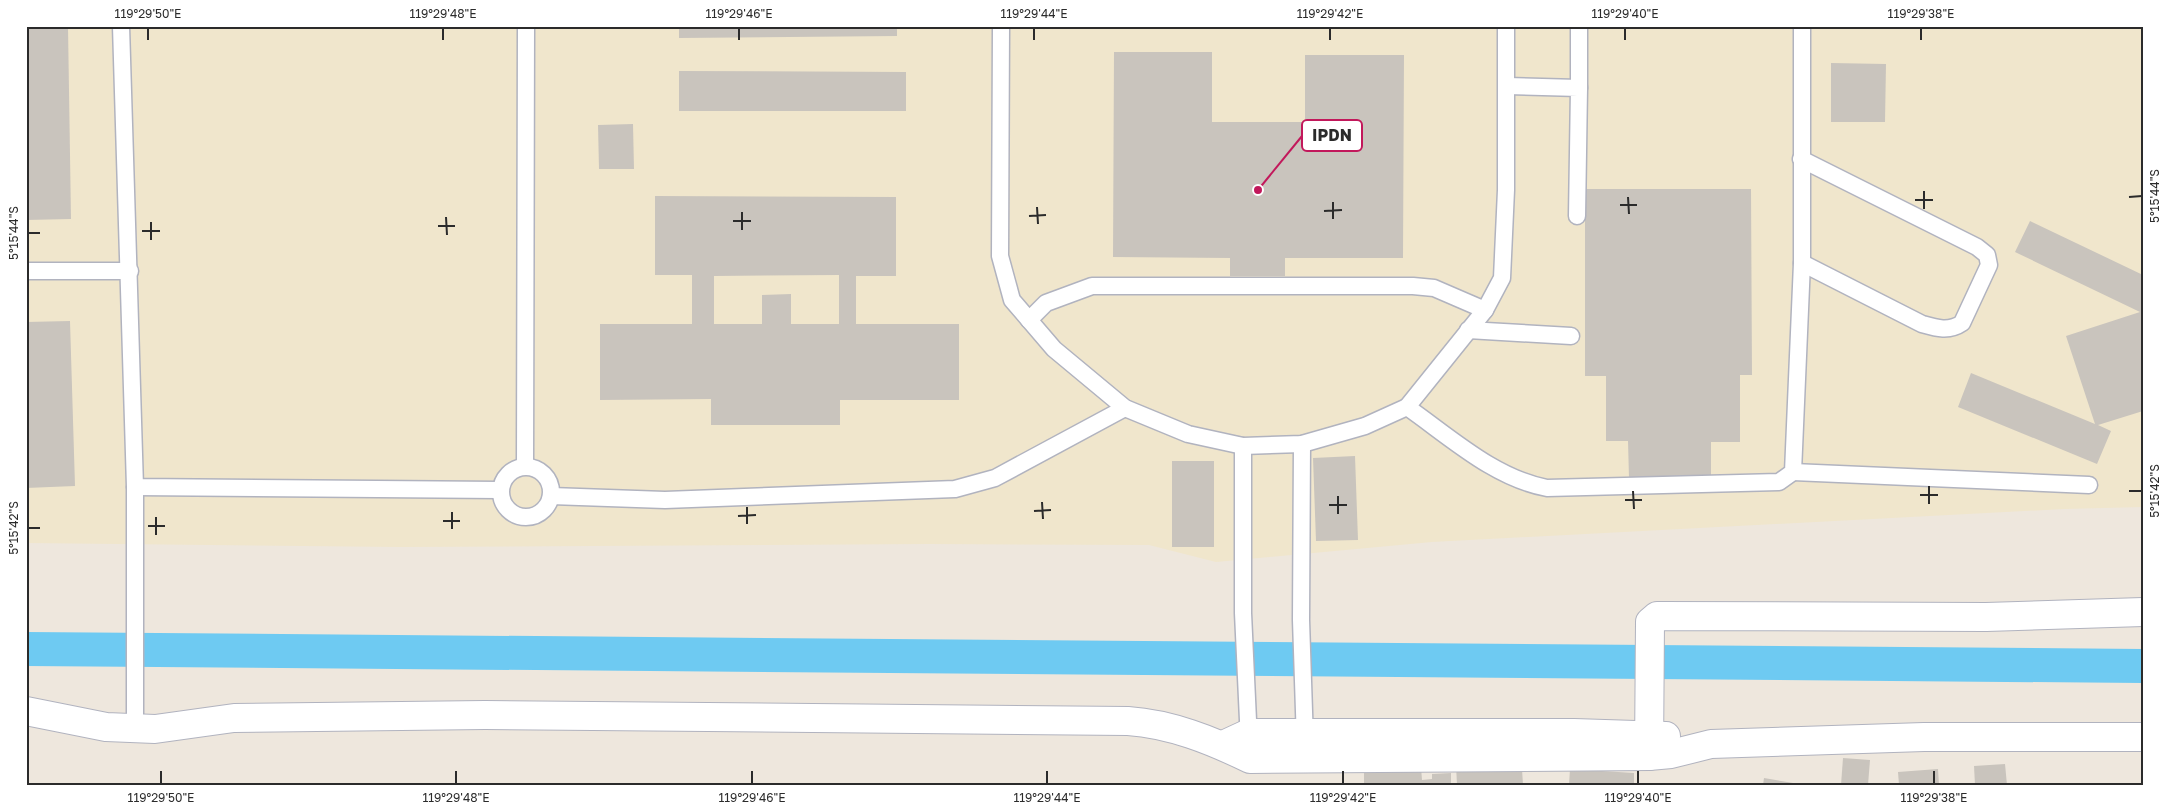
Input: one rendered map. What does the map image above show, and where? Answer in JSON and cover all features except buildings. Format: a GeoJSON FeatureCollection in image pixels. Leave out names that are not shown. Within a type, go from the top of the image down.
{"type":"FeatureCollection","features":[{"type":"Feature","properties":{"kind":"street"},"geometry":{"type":"LineString","coordinates":[[1649,734],[1651,620],[1660,615],[1986,617],[2143,612]]}},
{"type":"Feature","properties":{"kind":"street"},"geometry":{"type":"LineString","coordinates":[[26,711],[106,727],[135,722],[155,729],[234,718],[475,715],[1128,721],[1155,723],[1222,745],[1249,735],[1649,734],[1711,744],[1924,737],[2143,737]]}},
{"type":"Feature","properties":{"kind":"lane"},"geometry":{"type":"LineString","coordinates":[[121,26],[136,487],[135,722]]}},
{"type":"Feature","properties":{"kind":"lane"},"geometry":{"type":"LineString","coordinates":[[524,466],[526,26]]}},
{"type":"Feature","properties":{"kind":"lane"},"geometry":{"type":"LineString","coordinates":[[1001,26],[1000,256],[1012,300],[1054,349],[1125,408],[1188,434],[1243,446],[1302,444],[1365,426],[1406,407],[1485,310],[1502,278],[1506,190],[1506,26]]}},
{"type":"Feature","properties":{"kind":"lane"},"geometry":{"type":"LineString","coordinates":[[1577,216],[1579,26]]}},
{"type":"Feature","properties":{"kind":"lane"},"geometry":{"type":"LineString","coordinates":[[1793,472],[1802,264],[1802,26]]}},
{"type":"Feature","properties":{"kind":"lane"},"geometry":{"type":"LineString","coordinates":[[1507,86],[1579,88]]}},
{"type":"Feature","properties":{"kind":"lane"},"geometry":{"type":"LineString","coordinates":[[1801,159],[1977,247],[1988,255],[1989,265],[1962,323],[1954,328],[1940,328],[1922,324],[1802,264]]}},
{"type":"Feature","properties":{"kind":"lane"},"geometry":{"type":"LineString","coordinates":[[26,271],[130,271]]}},
{"type":"Feature","properties":{"kind":"lane"},"geometry":{"type":"LineString","coordinates":[[1030,320],[1046,303],[1092,286],[1414,286],[1434,288],[1485,310]]}},
{"type":"Feature","properties":{"kind":"lane"},"geometry":{"type":"LineString","coordinates":[[1468,330],[1571,336]]}},
{"type":"Feature","properties":{"kind":"lane"},"geometry":{"type":"LineString","coordinates":[[1406,407],[1500,471],[1525,484],[1547,488],[1779,482],[1793,472],[2089,485]]}},
{"type":"Feature","properties":{"kind":"lane"},"geometry":{"type":"LineString","coordinates":[[551,496],[665,500],[955,489],[995,478],[1125,408]]}},
{"type":"Feature","properties":{"kind":"lane"},"geometry":{"type":"LineString","coordinates":[[1302,444],[1301,620],[1304,736]]}},
{"type":"Feature","properties":{"kind":"lane"},"geometry":{"type":"LineString","coordinates":[[1243,446],[1243,613],[1249,735]]}},
{"type":"Feature","properties":{"kind":"lane"},"geometry":{"type":"LineString","coordinates":[[524,466],[532,467],[545,475],[552,488],[551,496],[544,510],[538,514],[523,517],[516,515],[504,505],[500,490],[502,483],[511,471],[524,466]]}},
{"type":"Feature","properties":{"kind":"lane"},"geometry":{"type":"LineString","coordinates":[[136,487],[500,490]]}},
{"type":"Feature","properties":{"kind":"shaded area"},"geometry":{"type":"Polygon","coordinates":[[[26,26],[2143,26],[2143,507],[2064,509],[1432,542],[1216,562],[1149,545],[929,544],[400,547],[26,543],[26,26]]]}},
{"type":"Feature","properties":{"kind":"waterway"},"geometry":{"type":"LineString","coordinates":[[26,649],[2143,666]]}},
{"type":"Feature","properties":{"kind":"place","name":"IPDN"},"geometry":{"type":"Point","coordinates":[1258,190]}}]}
